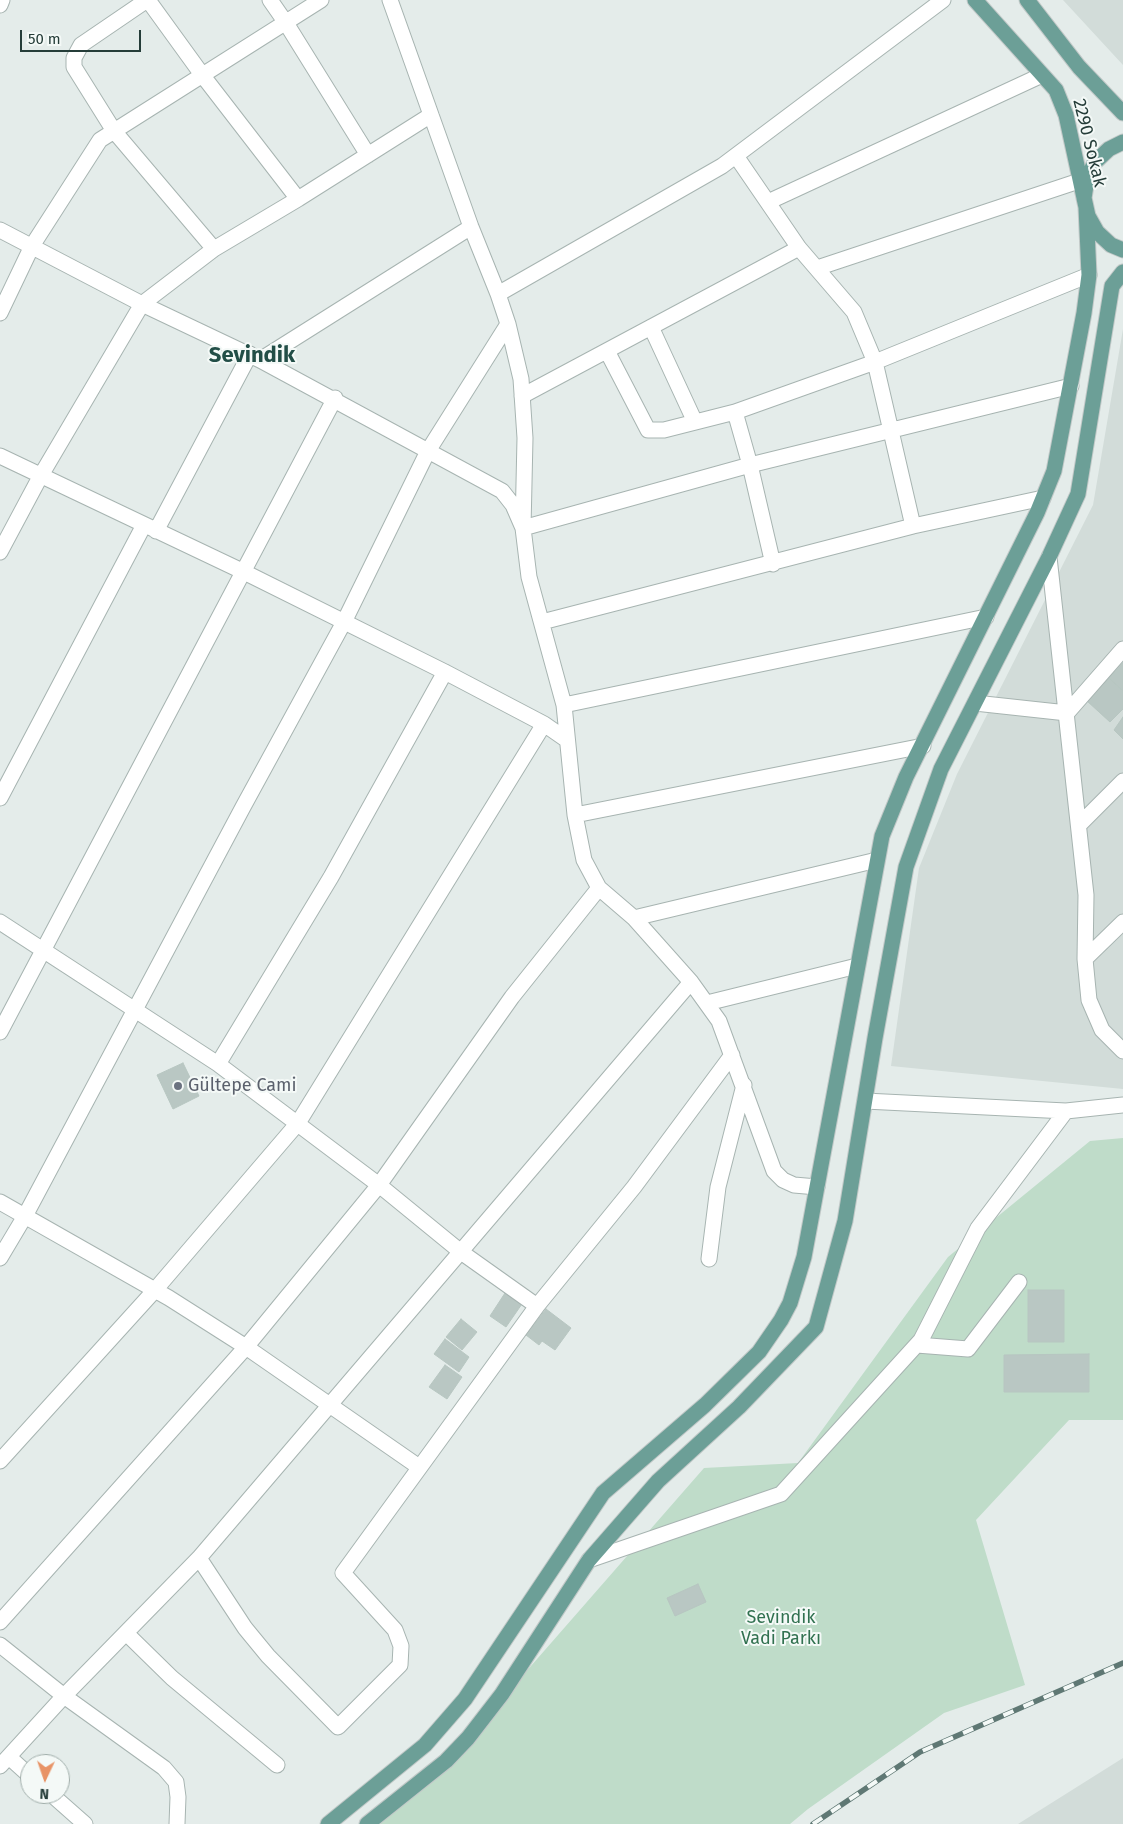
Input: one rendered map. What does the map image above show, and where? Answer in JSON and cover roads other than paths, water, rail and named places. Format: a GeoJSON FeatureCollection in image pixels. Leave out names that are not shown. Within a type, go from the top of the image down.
{"type":"FeatureCollection","features":[{"type":"Feature","properties":{"kind":"main road","name":"2290 Sokak"},"geometry":{"type":"LineString","coordinates":[[975,0],[1056,90],[1066,115],[1086,207]]}},
{"type":"Feature","properties":{"kind":"main road","name":"2290 Sokak"},"geometry":{"type":"LineString","coordinates":[[1027,0],[1079,67],[1123,113]]}},
{"type":"Feature","properties":{"kind":"main road","name":"2290 Sokak"},"geometry":{"type":"LineString","coordinates":[[1123,142],[1108,149],[1095,162],[1087,179],[1084,198],[1088,216],[1097,232],[1111,245],[1123,250]]}},
{"type":"Feature","properties":{"kind":"main road"},"geometry":{"type":"LineString","coordinates":[[328,1824],[425,1745],[465,1699],[603,1494],[705,1405],[759,1352],[790,1303],[804,1257],[882,836],[906,777],[1044,498],[1054,471],[1071,386],[1089,276],[1086,207]]}},
{"type":"Feature","properties":{"kind":"main road"},"geometry":{"type":"LineString","coordinates":[[367,1824],[446,1761],[468,1738],[502,1694],[589,1560],[658,1481],[740,1407],[816,1328],[845,1221],[906,867],[941,769],[1049,557],[1078,494],[1112,286],[1123,272]]}},
{"type":"Feature","properties":{"kind":"street"},"geometry":{"type":"LineString","coordinates":[[0,5],[2,0]]}},
{"type":"Feature","properties":{"kind":"street"},"geometry":{"type":"LineString","coordinates":[[214,249],[114,131],[74,67],[74,58],[81,46],[148,0],[202,76],[298,199]]}},
{"type":"Feature","properties":{"kind":"street"},"geometry":{"type":"LineString","coordinates":[[270,0],[368,155]]}},
{"type":"Feature","properties":{"kind":"street"},"geometry":{"type":"LineString","coordinates":[[0,313],[32,246],[100,140],[321,0]]}},
{"type":"Feature","properties":{"kind":"street"},"geometry":{"type":"LineString","coordinates":[[390,0],[471,227],[498,294],[508,324],[521,378],[525,438],[523,528],[529,577],[564,705],[575,815],[584,860],[599,888],[634,918],[691,982],[719,1021],[774,1171],[783,1180],[794,1185],[817,1187]]}},
{"type":"Feature","properties":{"kind":"street"},"geometry":{"type":"LineString","coordinates":[[498,294],[722,166],[944,0]]}},
{"type":"Feature","properties":{"kind":"street"},"geometry":{"type":"LineString","coordinates":[[768,202],[1042,75]]}},
{"type":"Feature","properties":{"kind":"street"},"geometry":{"type":"LineString","coordinates":[[0,552],[40,477],[142,304],[214,249],[431,116]]}},
{"type":"Feature","properties":{"kind":"street"},"geometry":{"type":"LineString","coordinates":[[736,156],[799,248],[854,312],[875,362],[913,526]]}},
{"type":"Feature","properties":{"kind":"street"},"geometry":{"type":"LineString","coordinates":[[817,268],[1079,181]]}},
{"type":"Feature","properties":{"kind":"street"},"geometry":{"type":"LineString","coordinates":[[0,798],[150,528],[255,357],[471,227]]}},
{"type":"Feature","properties":{"kind":"street"},"geometry":{"type":"LineString","coordinates":[[0,230],[142,304],[255,357],[335,398],[428,451],[502,490],[514,504],[523,528]]}},
{"type":"Feature","properties":{"kind":"street"},"geometry":{"type":"LineString","coordinates":[[522,396],[799,248]]}},
{"type":"Feature","properties":{"kind":"street"},"geometry":{"type":"LineString","coordinates":[[607,350],[648,430],[664,430],[735,412],[875,362],[1089,276]]}},
{"type":"Feature","properties":{"kind":"street"},"geometry":{"type":"LineString","coordinates":[[0,1258],[25,1216],[136,1011],[243,807],[344,622],[428,451],[508,324]]}},
{"type":"Feature","properties":{"kind":"street"},"geometry":{"type":"LineString","coordinates":[[651,327],[695,422]]}},
{"type":"Feature","properties":{"kind":"street"},"geometry":{"type":"LineString","coordinates":[[523,528],[750,465],[1071,386]]}},
{"type":"Feature","properties":{"kind":"street"},"geometry":{"type":"LineString","coordinates":[[0,1032],[335,398]]}},
{"type":"Feature","properties":{"kind":"street"},"geometry":{"type":"LineString","coordinates":[[735,412],[750,465],[773,564]]}},
{"type":"Feature","properties":{"kind":"street"},"geometry":{"type":"LineString","coordinates":[[0,456],[40,477],[244,572],[445,672],[544,724],[567,740]]}},
{"type":"Feature","properties":{"kind":"street"},"geometry":{"type":"LineString","coordinates":[[542,622],[773,564],[913,526],[1044,498]]}},
{"type":"Feature","properties":{"kind":"street"},"geometry":{"type":"LineString","coordinates":[[1049,557],[1086,895],[1085,959],[1089,1000],[1102,1030],[1123,1051]]}},
{"type":"Feature","properties":{"kind":"street"},"geometry":{"type":"LineString","coordinates":[[564,705],[986,617]]}},
{"type":"Feature","properties":{"kind":"street"},"geometry":{"type":"LineString","coordinates":[[1067,713],[1123,649]]}},
{"type":"Feature","properties":{"kind":"street"},"geometry":{"type":"LineString","coordinates":[[218,1064],[331,877],[445,672]]}},
{"type":"Feature","properties":{"kind":"street"},"geometry":{"type":"LineString","coordinates":[[975,703],[1067,713]]}},
{"type":"Feature","properties":{"kind":"street"},"geometry":{"type":"LineString","coordinates":[[0,1461],[155,1290],[298,1123],[544,724]]}},
{"type":"Feature","properties":{"kind":"street"},"geometry":{"type":"LineString","coordinates":[[575,815],[923,746]]}},
{"type":"Feature","properties":{"kind":"street"},"geometry":{"type":"LineString","coordinates":[[1079,825],[1123,781]]}},
{"type":"Feature","properties":{"kind":"street"},"geometry":{"type":"LineString","coordinates":[[634,918],[877,860]]}},
{"type":"Feature","properties":{"kind":"street"},"geometry":{"type":"LineString","coordinates":[[0,1622],[246,1347],[379,1185],[512,997],[599,888]]}},
{"type":"Feature","properties":{"kind":"street"},"geometry":{"type":"LineString","coordinates":[[0,922],[218,1064],[379,1185],[461,1252],[537,1306]]}},
{"type":"Feature","properties":{"kind":"street"},"geometry":{"type":"LineString","coordinates":[[1085,959],[1123,922]]}},
{"type":"Feature","properties":{"kind":"street"},"geometry":{"type":"LineString","coordinates":[[708,1004],[857,966]]}},
{"type":"Feature","properties":{"kind":"street"},"geometry":{"type":"LineString","coordinates":[[20,1771],[4,1762],[64,1696],[199,1558],[331,1406],[691,982]]}},
{"type":"Feature","properties":{"kind":"street"},"geometry":{"type":"LineString","coordinates":[[199,1558],[245,1628],[268,1656],[338,1727],[400,1665],[401,1646],[395,1630],[343,1573],[537,1306],[634,1187],[732,1055]]}},
{"type":"Feature","properties":{"kind":"street"},"geometry":{"type":"LineString","coordinates":[[709,1260],[718,1187],[744,1086]]}},
{"type":"Feature","properties":{"kind":"street"},"geometry":{"type":"LineString","coordinates":[[865,1101],[1066,1111],[1123,1105]]}},
{"type":"Feature","properties":{"kind":"street"},"geometry":{"type":"LineString","coordinates":[[589,1560],[781,1494],[917,1345],[978,1228],[1066,1111]]}},
{"type":"Feature","properties":{"kind":"street"},"geometry":{"type":"LineString","coordinates":[[0,1202],[155,1290],[246,1347],[419,1467]]}},
{"type":"Feature","properties":{"kind":"street"},"geometry":{"type":"LineString","coordinates":[[917,1345],[968,1349],[1020,1282]]}},
{"type":"Feature","properties":{"kind":"street"},"geometry":{"type":"LineString","coordinates":[[126,1632],[172,1678],[277,1765]]}},
{"type":"Feature","properties":{"kind":"street"},"geometry":{"type":"LineString","coordinates":[[0,1645],[64,1696],[164,1768],[176,1782],[178,1797],[176,1824]]}},
{"type":"Feature","properties":{"kind":"street"},"geometry":{"type":"LineString","coordinates":[[62,1804],[85,1824]]}},
{"type":"Feature","properties":{"kind":"railway"},"geometry":{"type":"LineString","coordinates":[[813,1824],[920,1752],[1123,1663]]}},
{"type":"Feature","properties":{"kind":"place","name":"Gültepe Cami"},"geometry":{"type":"Point","coordinates":[178,1086]}},
{"type":"Feature","properties":{"kind":"district","name":"Sevindik"},"geometry":{"type":"Point","coordinates":[252,356]}},
{"type":"Feature","properties":{"kind":"park label","name":"Sevindik Vadi Parkı"},"geometry":{"type":"Point","coordinates":[781,1628]}}]}
